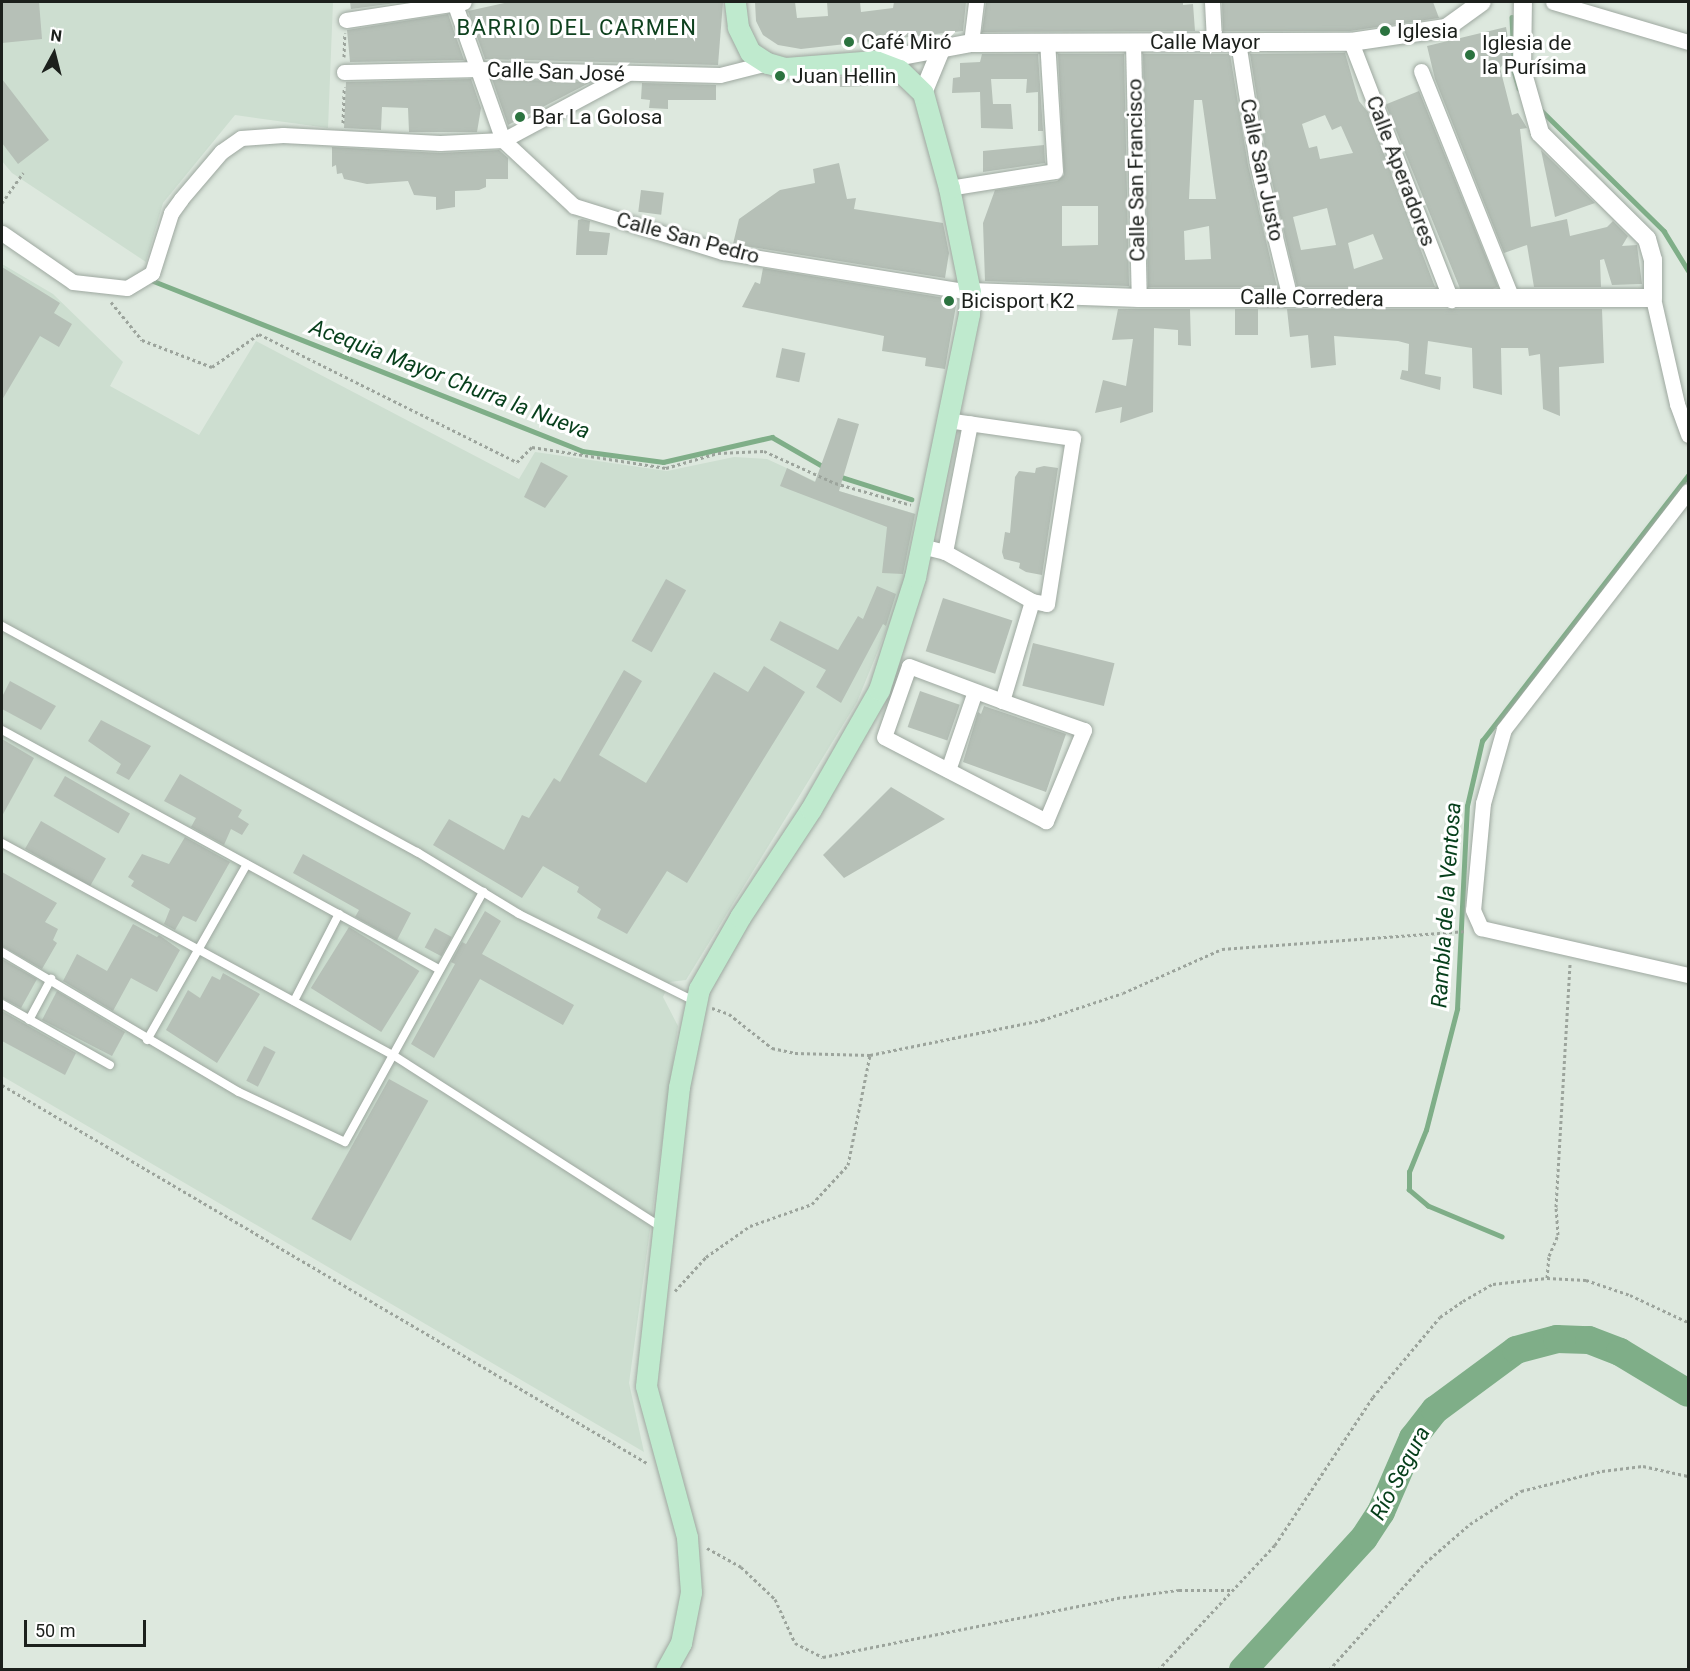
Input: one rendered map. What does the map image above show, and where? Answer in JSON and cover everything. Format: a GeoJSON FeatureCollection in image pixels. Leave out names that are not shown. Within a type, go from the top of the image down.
{"type":"FeatureCollection","features":[{"type":"Feature","properties":{"kind":"main road"},"geometry":{"type":"LineString","coordinates":[[735,2],[738,27],[750,52],[767,63]]}},
{"type":"Feature","properties":{"kind":"main road"},"geometry":{"type":"LineString","coordinates":[[666,1670],[681,1643],[691,1592],[687,1537],[646,1386],[679,1087],[696,1002],[699,989],[740,917],[811,809],[879,690],[915,577],[969,314],[970,292],[949,188],[923,93],[899,70],[875,61]]}},
{"type":"Feature","properties":{"kind":"main road","name":"Calle Mayor"},"geometry":{"type":"LineString","coordinates":[[767,63],[785,68],[875,61]]}},
{"type":"Feature","properties":{"kind":"street"},"geometry":{"type":"LineString","coordinates":[[346,20],[457,2],[503,140]]}},
{"type":"Feature","properties":{"kind":"street"},"geometry":{"type":"LineString","coordinates":[[971,43],[976,2]]}},
{"type":"Feature","properties":{"kind":"street"},"geometry":{"type":"LineString","coordinates":[[1212,2],[1214,41]]}},
{"type":"Feature","properties":{"kind":"street","name":"Calle Mayor"},"geometry":{"type":"LineString","coordinates":[[875,61],[940,51],[971,43],[1351,42],[1446,28],[1464,7],[1482,2]]}},
{"type":"Feature","properties":{"kind":"street"},"geometry":{"type":"LineString","coordinates":[[1523,2],[1522,70],[1540,133],[1647,239],[1653,260],[1653,298],[1677,404],[1689,435]]}},
{"type":"Feature","properties":{"kind":"street"},"geometry":{"type":"LineString","coordinates":[[1553,2],[1689,42]]}},
{"type":"Feature","properties":{"kind":"street"},"geometry":{"type":"LineString","coordinates":[[949,188],[1055,171],[1047,42]]}},
{"type":"Feature","properties":{"kind":"street","name":"Calle San Francisco"},"geometry":{"type":"LineString","coordinates":[[1133,42],[1139,298]]}},
{"type":"Feature","properties":{"kind":"street","name":"Calle San Justo"},"geometry":{"type":"LineString","coordinates":[[1238,42],[1257,163],[1290,298]]}},
{"type":"Feature","properties":{"kind":"street","name":"Calle Aperadores"},"geometry":{"type":"LineString","coordinates":[[1351,42],[1450,300]]}},
{"type":"Feature","properties":{"kind":"street"},"geometry":{"type":"LineString","coordinates":[[923,93],[940,51]]}},
{"type":"Feature","properties":{"kind":"street","name":"Calle San José"},"geometry":{"type":"LineString","coordinates":[[344,72],[480,69],[720,75],[767,63]]}},
{"type":"Feature","properties":{"kind":"street"},"geometry":{"type":"LineString","coordinates":[[1421,71],[1512,299]]}},
{"type":"Feature","properties":{"kind":"street"},"geometry":{"type":"LineString","coordinates":[[2,233],[73,282],[106,289],[127,288],[152,273],[171,213],[181,198],[221,152],[241,138],[283,135],[343,140],[503,140],[626,74]]}},
{"type":"Feature","properties":{"kind":"street","name":"Calle San Pedro"},"geometry":{"type":"LineString","coordinates":[[503,140],[574,206],[723,252],[970,292]]}},
{"type":"Feature","properties":{"kind":"street","name":"Calle Corredera"},"geometry":{"type":"LineString","coordinates":[[970,292],[1139,298],[1450,300],[1653,298]]}},
{"type":"Feature","properties":{"kind":"street"},"geometry":{"type":"LineString","coordinates":[[946,420],[1073,438],[1040,602],[1002,701]]}},
{"type":"Feature","properties":{"kind":"street"},"geometry":{"type":"LineString","coordinates":[[945,552],[970,423]]}},
{"type":"Feature","properties":{"kind":"street"},"geometry":{"type":"LineString","coordinates":[[1689,491],[1504,729],[1483,803],[1473,910],[1481,928],[1689,975]]}},
{"type":"Feature","properties":{"kind":"street"},"geometry":{"type":"LineString","coordinates":[[921,546],[945,552],[1040,602]]}},
{"type":"Feature","properties":{"kind":"street"},"geometry":{"type":"LineString","coordinates":[[909,666],[1002,701],[1084,730],[1046,821],[884,737],[909,666]]}},
{"type":"Feature","properties":{"kind":"street"},"geometry":{"type":"LineString","coordinates":[[948,770],[975,691]]}},
{"type":"Feature","properties":{"kind":"lane"},"geometry":{"type":"LineString","coordinates":[[2,626],[483,892],[696,1002]]}},
{"type":"Feature","properties":{"kind":"lane"},"geometry":{"type":"LineString","coordinates":[[2,730],[440,970]]}},
{"type":"Feature","properties":{"kind":"lane"},"geometry":{"type":"LineString","coordinates":[[2,843],[393,1055],[664,1229]]}},
{"type":"Feature","properties":{"kind":"lane"},"geometry":{"type":"LineString","coordinates":[[147,1040],[247,864]]}},
{"type":"Feature","properties":{"kind":"lane"},"geometry":{"type":"LineString","coordinates":[[2,952],[51,979],[147,1040],[239,1092],[345,1142],[483,892]]}},
{"type":"Feature","properties":{"kind":"lane"},"geometry":{"type":"LineString","coordinates":[[294,1001],[339,914]]}},
{"type":"Feature","properties":{"kind":"lane"},"geometry":{"type":"LineString","coordinates":[[29,1020],[51,979]]}},
{"type":"Feature","properties":{"kind":"lane"},"geometry":{"type":"LineString","coordinates":[[2,1004],[110,1065]]}},
{"type":"Feature","properties":{"kind":"path"},"geometry":{"type":"LineString","coordinates":[[343,140],[346,20]]}},
{"type":"Feature","properties":{"kind":"path"},"geometry":{"type":"LineString","coordinates":[[2,203],[23,173]]}},
{"type":"Feature","properties":{"kind":"path"},"geometry":{"type":"LineString","coordinates":[[106,289],[112,306],[142,340],[212,367],[259,334],[517,462],[532,447],[666,468],[718,453],[764,451],[835,483],[928,510]]}},
{"type":"Feature","properties":{"kind":"path"},"geometry":{"type":"LineString","coordinates":[[696,1002],[729,1014],[772,1048],[795,1053],[870,1055],[1042,1020],[1123,993],[1222,949],[1461,932]]}},
{"type":"Feature","properties":{"kind":"path"},"geometry":{"type":"LineString","coordinates":[[1547,1278],[1549,1256],[1558,1235],[1556,1207],[1564,1102],[1563,1048],[1571,949]]}},
{"type":"Feature","properties":{"kind":"path"},"geometry":{"type":"LineString","coordinates":[[673,1295],[706,1257],[750,1226],[812,1204],[848,1165],[870,1055]]}},
{"type":"Feature","properties":{"kind":"path"},"geometry":{"type":"LineString","coordinates":[[2,1085],[670,1475]]}},
{"type":"Feature","properties":{"kind":"path"},"geometry":{"type":"LineString","coordinates":[[1158,1670],[1275,1545],[1373,1397],[1440,1317],[1493,1284],[1547,1278],[1586,1280],[1689,1322]]}},
{"type":"Feature","properties":{"kind":"path"},"geometry":{"type":"LineString","coordinates":[[1329,1670],[1425,1563],[1470,1524],[1521,1491],[1602,1471],[1643,1466],[1689,1476]]}},
{"type":"Feature","properties":{"kind":"path"},"geometry":{"type":"LineString","coordinates":[[687,1537],[741,1567],[775,1599],[795,1643],[823,1657],[1117,1598],[1179,1590],[1232,1590]]}},
{"type":"Feature","properties":{"kind":"shaded area"},"geometry":{"type":"Polygon","coordinates":[[[2,2],[333,2],[328,128],[235,115],[163,203],[146,262],[12,173],[2,161],[2,2]]]}},
{"type":"Feature","properties":{"kind":"shaded area"},"geometry":{"type":"Polygon","coordinates":[[[2,264],[53,294],[123,362],[110,386],[199,435],[256,341],[519,479],[535,452],[667,471],[734,457],[767,459],[832,489],[916,514],[902,592],[857,702],[686,980],[670,982],[663,997],[678,1026],[629,1383],[644,1452],[2,1076],[2,264]]]}},
{"type":"Feature","properties":{"kind":"building"},"geometry":{"type":"Polygon","coordinates":[[[2,2],[39,2],[42,39],[2,43],[2,2]]]}},
{"type":"Feature","properties":{"kind":"building"},"geometry":{"type":"Polygon","coordinates":[[[350,2],[403,2],[351,9],[350,2]]]}},
{"type":"Feature","properties":{"kind":"building"},"geometry":{"type":"Polygon","coordinates":[[[509,2],[723,2],[718,65],[485,59],[468,11],[509,2]]]}},
{"type":"Feature","properties":{"kind":"building"},"geometry":{"type":"Polygon","coordinates":[[[755,2],[795,2],[797,18],[828,16],[827,2],[860,2],[861,12],[893,8],[894,2],[966,2],[963,31],[801,49],[778,45],[763,35],[756,21],[755,2]]]}},
{"type":"Feature","properties":{"kind":"building"},"geometry":{"type":"Polygon","coordinates":[[[1183,2],[1183,5],[1193,4],[1195,31],[982,32],[986,3],[1183,2]]]}},
{"type":"Feature","properties":{"kind":"building"},"geometry":{"type":"Polygon","coordinates":[[[1222,2],[1433,2],[1439,18],[1350,31],[1223,31],[1222,2]]]}},
{"type":"Feature","properties":{"kind":"building"},"geometry":{"type":"Polygon","coordinates":[[[448,14],[464,60],[350,62],[347,30],[448,14]]]}},
{"type":"Feature","properties":{"kind":"building"},"geometry":{"type":"Polygon","coordinates":[[[1506,27],[1511,55],[1500,68],[1512,115],[1518,113],[1527,128],[1520,129],[1531,227],[1567,219],[1570,236],[1607,227],[1613,221],[1628,236],[1622,246],[1637,245],[1642,284],[1612,285],[1604,259],[1600,260],[1601,287],[1534,287],[1527,245],[1504,253],[1435,79],[1427,46],[1506,27]]]}},
{"type":"Feature","properties":{"kind":"building"},"geometry":{"type":"Polygon","coordinates":[[[1345,53],[1359,101],[1368,112],[1435,287],[1297,287],[1267,161],[1250,54],[1345,53]],[[1325,115],[1302,124],[1309,148],[1317,146],[1320,159],[1353,153],[1341,126],[1332,130],[1325,115]],[[1327,208],[1293,217],[1301,250],[1336,245],[1327,208]],[[1373,234],[1348,243],[1354,269],[1383,259],[1373,234]]]}},
{"type":"Feature","properties":{"kind":"building"},"geometry":{"type":"Polygon","coordinates":[[[982,54],[1038,54],[1043,131],[1038,131],[1038,92],[1026,93],[1027,79],[991,79],[993,104],[1011,104],[1013,129],[981,128],[980,92],[952,93],[953,78],[960,77],[960,63],[980,62],[982,54]]]}},
{"type":"Feature","properties":{"kind":"building"},"geometry":{"type":"Polygon","coordinates":[[[1058,54],[1124,54],[1129,286],[985,281],[983,223],[995,190],[1057,181],[1064,175],[1058,54]],[[1062,206],[1062,246],[1098,245],[1098,206],[1062,206]]]}},
{"type":"Feature","properties":{"kind":"building"},"geometry":{"type":"Polygon","coordinates":[[[1143,54],[1230,54],[1248,165],[1277,287],[1148,287],[1143,54]],[[1194,100],[1189,199],[1216,199],[1202,100],[1194,100]],[[1209,226],[1184,231],[1185,260],[1211,259],[1209,226]]]}},
{"type":"Feature","properties":{"kind":"building"},"geometry":{"type":"Polygon","coordinates":[[[873,74],[896,85],[840,87],[839,77],[873,74]]]}},
{"type":"Feature","properties":{"kind":"building"},"geometry":{"type":"Polygon","coordinates":[[[2,79],[49,140],[18,164],[2,143],[2,79]]]}},
{"type":"Feature","properties":{"kind":"building"},"geometry":{"type":"Polygon","coordinates":[[[471,79],[481,108],[477,132],[409,132],[408,108],[382,107],[381,130],[344,128],[346,82],[471,79]]]}},
{"type":"Feature","properties":{"kind":"building"},"geometry":{"type":"Polygon","coordinates":[[[492,79],[591,82],[508,125],[492,79]]]}},
{"type":"Feature","properties":{"kind":"building"},"geometry":{"type":"Polygon","coordinates":[[[642,83],[716,85],[716,100],[668,100],[668,109],[649,108],[650,100],[641,99],[642,83]]]}},
{"type":"Feature","properties":{"kind":"building"},"geometry":{"type":"Polygon","coordinates":[[[1419,91],[1498,287],[1465,300],[1386,104],[1419,91]]]}},
{"type":"Feature","properties":{"kind":"building"},"geometry":{"type":"Polygon","coordinates":[[[1044,145],[1045,163],[983,172],[983,151],[1044,145]]]}},
{"type":"Feature","properties":{"kind":"building"},"geometry":{"type":"Polygon","coordinates":[[[332,147],[440,153],[499,150],[508,158],[508,179],[486,179],[486,187],[479,190],[455,191],[455,207],[436,210],[436,197],[414,195],[408,181],[367,184],[344,179],[342,173],[337,174],[336,165],[332,167],[332,147]]]}},
{"type":"Feature","properties":{"kind":"building"},"geometry":{"type":"Polygon","coordinates":[[[1541,150],[1595,203],[1555,217],[1541,150]]]}},
{"type":"Feature","properties":{"kind":"building"},"geometry":{"type":"Polygon","coordinates":[[[839,163],[847,199],[856,198],[854,209],[943,223],[949,253],[945,278],[733,244],[739,219],[780,190],[815,183],[813,169],[839,163]]]}},
{"type":"Feature","properties":{"kind":"building"},"geometry":{"type":"Polygon","coordinates":[[[641,190],[664,193],[661,215],[638,212],[641,190]]]}},
{"type":"Feature","properties":{"kind":"building"},"geometry":{"type":"Polygon","coordinates":[[[578,220],[590,221],[589,231],[610,233],[607,255],[576,255],[578,220]]]}},
{"type":"Feature","properties":{"kind":"building"},"geometry":{"type":"Polygon","coordinates":[[[2,267],[60,303],[54,313],[72,324],[59,347],[40,336],[2,400],[2,267]]]}},
{"type":"Feature","properties":{"kind":"building"},"geometry":{"type":"Polygon","coordinates":[[[763,268],[957,300],[945,369],[925,366],[926,358],[882,351],[884,336],[742,307],[755,282],[760,284],[763,268]]]}},
{"type":"Feature","properties":{"kind":"building"},"geometry":{"type":"Polygon","coordinates":[[[1118,309],[1190,309],[1191,346],[1178,345],[1178,330],[1154,328],[1153,412],[1120,423],[1122,407],[1095,413],[1103,380],[1126,386],[1133,339],[1112,340],[1118,309]]]}},
{"type":"Feature","properties":{"kind":"building"},"geometry":{"type":"Polygon","coordinates":[[[1235,309],[1258,309],[1258,335],[1235,335],[1235,309]]]}},
{"type":"Feature","properties":{"kind":"building"},"geometry":{"type":"Polygon","coordinates":[[[1287,309],[1602,309],[1604,363],[1559,367],[1560,416],[1543,409],[1540,354],[1529,356],[1528,348],[1501,348],[1502,395],[1473,388],[1472,348],[1428,341],[1425,374],[1441,377],[1440,390],[1400,379],[1402,370],[1408,371],[1409,344],[1398,341],[1334,336],[1336,365],[1311,368],[1308,335],[1290,337],[1287,309]]]}},
{"type":"Feature","properties":{"kind":"building"},"geometry":{"type":"Polygon","coordinates":[[[782,348],[805,353],[799,382],[776,377],[782,348]]]}},
{"type":"Feature","properties":{"kind":"building"},"geometry":{"type":"Polygon","coordinates":[[[838,418],[859,424],[839,491],[915,514],[903,574],[882,573],[887,527],[780,486],[787,468],[815,482],[838,418]]]}},
{"type":"Feature","properties":{"kind":"building"},"geometry":{"type":"Polygon","coordinates":[[[541,462],[568,476],[545,508],[524,497],[541,462]]]}},
{"type":"Feature","properties":{"kind":"building"},"geometry":{"type":"Polygon","coordinates":[[[1044,466],[1058,468],[1042,575],[1019,568],[1020,563],[1004,559],[1002,552],[1005,532],[1010,533],[1015,477],[1019,471],[1035,473],[1036,468],[1044,466]]]}},
{"type":"Feature","properties":{"kind":"building"},"geometry":{"type":"Polygon","coordinates":[[[666,579],[686,590],[652,652],[632,641],[666,579]]]}},
{"type":"Feature","properties":{"kind":"building"},"geometry":{"type":"Polygon","coordinates":[[[877,586],[896,594],[886,626],[883,624],[841,703],[816,687],[826,670],[770,640],[780,621],[838,650],[858,616],[863,619],[877,586]]]}},
{"type":"Feature","properties":{"kind":"building"},"geometry":{"type":"Polygon","coordinates":[[[943,598],[1012,621],[995,674],[926,651],[943,598]]]}},
{"type":"Feature","properties":{"kind":"building"},"geometry":{"type":"Polygon","coordinates":[[[1033,643],[1115,663],[1104,706],[1022,686],[1033,643]]]}},
{"type":"Feature","properties":{"kind":"building"},"geometry":{"type":"Polygon","coordinates":[[[764,666],[805,692],[687,883],[667,871],[627,934],[597,918],[601,909],[577,892],[579,887],[543,866],[522,898],[433,845],[449,819],[504,850],[522,815],[529,818],[554,778],[560,782],[624,670],[642,681],[599,755],[646,783],[714,672],[748,692],[764,666]]]}},
{"type":"Feature","properties":{"kind":"building"},"geometry":{"type":"Polygon","coordinates":[[[10,681],[56,706],[41,730],[2,709],[2,697],[10,681]]]}},
{"type":"Feature","properties":{"kind":"building"},"geometry":{"type":"Polygon","coordinates":[[[920,691],[960,705],[947,741],[908,727],[920,691]]]}},
{"type":"Feature","properties":{"kind":"building"},"geometry":{"type":"Polygon","coordinates":[[[984,706],[1066,734],[1046,792],[963,762],[978,712],[981,714],[984,706]]]}},
{"type":"Feature","properties":{"kind":"building"},"geometry":{"type":"Polygon","coordinates":[[[101,720],[151,746],[129,780],[116,773],[121,764],[88,741],[101,720]]]}},
{"type":"Feature","properties":{"kind":"building"},"geometry":{"type":"Polygon","coordinates":[[[2,739],[34,758],[2,816],[2,739]]]}},
{"type":"Feature","properties":{"kind":"building"},"geometry":{"type":"Polygon","coordinates":[[[180,774],[242,810],[238,817],[249,824],[242,835],[231,829],[224,845],[191,827],[196,818],[164,801],[180,774]]]}},
{"type":"Feature","properties":{"kind":"building"},"geometry":{"type":"Polygon","coordinates":[[[65,776],[130,814],[118,833],[54,796],[65,776]]]}},
{"type":"Feature","properties":{"kind":"building"},"geometry":{"type":"Polygon","coordinates":[[[891,787],[945,819],[844,878],[823,855],[891,787]]]}},
{"type":"Feature","properties":{"kind":"building"},"geometry":{"type":"Polygon","coordinates":[[[41,821],[106,858],[90,886],[25,849],[41,821]]]}},
{"type":"Feature","properties":{"kind":"building"},"geometry":{"type":"Polygon","coordinates":[[[185,837],[230,862],[196,922],[183,916],[175,930],[164,924],[170,909],[131,886],[134,881],[128,877],[142,854],[169,864],[185,837]]]}},
{"type":"Feature","properties":{"kind":"building"},"geometry":{"type":"Polygon","coordinates":[[[303,854],[411,913],[397,940],[355,917],[359,910],[293,873],[303,854]]]}},
{"type":"Feature","properties":{"kind":"building"},"geometry":{"type":"Polygon","coordinates":[[[2,872],[57,903],[45,922],[58,929],[53,940],[57,943],[42,969],[2,946],[2,872]]]}},
{"type":"Feature","properties":{"kind":"building"},"geometry":{"type":"Polygon","coordinates":[[[485,911],[501,921],[482,954],[574,1005],[563,1025],[480,979],[434,1058],[411,1044],[455,964],[451,962],[462,942],[466,944],[485,911]]]}},
{"type":"Feature","properties":{"kind":"building"},"geometry":{"type":"Polygon","coordinates":[[[133,924],[157,937],[159,935],[180,950],[157,992],[131,978],[113,1011],[63,981],[77,954],[107,971],[133,924]]]}},
{"type":"Feature","properties":{"kind":"building"},"geometry":{"type":"Polygon","coordinates":[[[349,927],[419,971],[381,1032],[311,988],[349,927]]]}},
{"type":"Feature","properties":{"kind":"building"},"geometry":{"type":"Polygon","coordinates":[[[435,928],[452,937],[441,956],[425,947],[435,928]]]}},
{"type":"Feature","properties":{"kind":"building"},"geometry":{"type":"Polygon","coordinates":[[[2,959],[37,979],[21,1008],[2,998],[2,959]]]}},
{"type":"Feature","properties":{"kind":"building"},"geometry":{"type":"Polygon","coordinates":[[[223,973],[260,994],[217,1063],[166,1030],[188,990],[200,998],[212,976],[220,980],[223,973]]]}},
{"type":"Feature","properties":{"kind":"building"},"geometry":{"type":"Polygon","coordinates":[[[57,991],[125,1032],[112,1056],[42,1020],[57,991]]]}},
{"type":"Feature","properties":{"kind":"building"},"geometry":{"type":"Polygon","coordinates":[[[2,1011],[76,1053],[65,1075],[2,1041],[2,1011]]]}},
{"type":"Feature","properties":{"kind":"building"},"geometry":{"type":"Polygon","coordinates":[[[264,1046],[276,1052],[258,1087],[246,1081],[264,1046]]]}},
{"type":"Feature","properties":{"kind":"building"},"geometry":{"type":"Polygon","coordinates":[[[389,1079],[428,1101],[351,1241],[311,1219],[389,1079]]]}},
{"type":"Feature","properties":{"kind":"waterway","name":"Rambla de la Ventosa"},"geometry":{"type":"LineString","coordinates":[[1512,17],[1514,60]]}},
{"type":"Feature","properties":{"kind":"waterway","name":"Rambla de la Ventosa"},"geometry":{"type":"LineString","coordinates":[[1514,71],[1519,88]]}},
{"type":"Feature","properties":{"kind":"waterway","name":"Rambla de la Ventosa"},"geometry":{"type":"LineString","coordinates":[[1541,110],[1664,231],[1688,270]]}},
{"type":"Feature","properties":{"kind":"waterway","name":"Acequia Mayor Churra la Nueva"},"geometry":{"type":"LineString","coordinates":[[151,280],[582,451],[663,462],[772,437],[826,468]]}},
{"type":"Feature","properties":{"kind":"waterway","name":"Rambla de la Ventosa"},"geometry":{"type":"LineString","coordinates":[[1502,1237],[1428,1206],[1409,1190],[1409,1172],[1426,1130],[1457,1009],[1467,806],[1482,741],[1688,475]]}},
{"type":"Feature","properties":{"kind":"waterway","name":"Acequia Mayor Churra la Nueva"},"geometry":{"type":"LineString","coordinates":[[838,476],[911,499]]}},
{"type":"Feature","properties":{"kind":"waterway","name":"Río Segura"},"geometry":{"type":"LineString","coordinates":[[1243,1670],[1364,1538],[1381,1512],[1413,1438],[1435,1410],[1516,1350],[1557,1339],[1589,1340],[1620,1352],[1688,1393]]}},
{"type":"Feature","properties":{"kind":"place","name":"Iglesia"},"geometry":{"type":"Point","coordinates":[1385,31]}},
{"type":"Feature","properties":{"kind":"place","name":"Café Miró"},"geometry":{"type":"Point","coordinates":[849,42]}},
{"type":"Feature","properties":{"kind":"place","name":"Iglesia de la Purísima"},"geometry":{"type":"Point","coordinates":[1470,55]}},
{"type":"Feature","properties":{"kind":"place","name":"Juan Hellin"},"geometry":{"type":"Point","coordinates":[780,76]}},
{"type":"Feature","properties":{"kind":"place","name":"Bar La Golosa"},"geometry":{"type":"Point","coordinates":[520,117]}},
{"type":"Feature","properties":{"kind":"place","name":"Bicisport K2"},"geometry":{"type":"Point","coordinates":[949,301]}},
{"type":"Feature","properties":{"kind":"district","name":"BARRIO DEL CARMEN"},"geometry":{"type":"Point","coordinates":[577,28]}}]}
